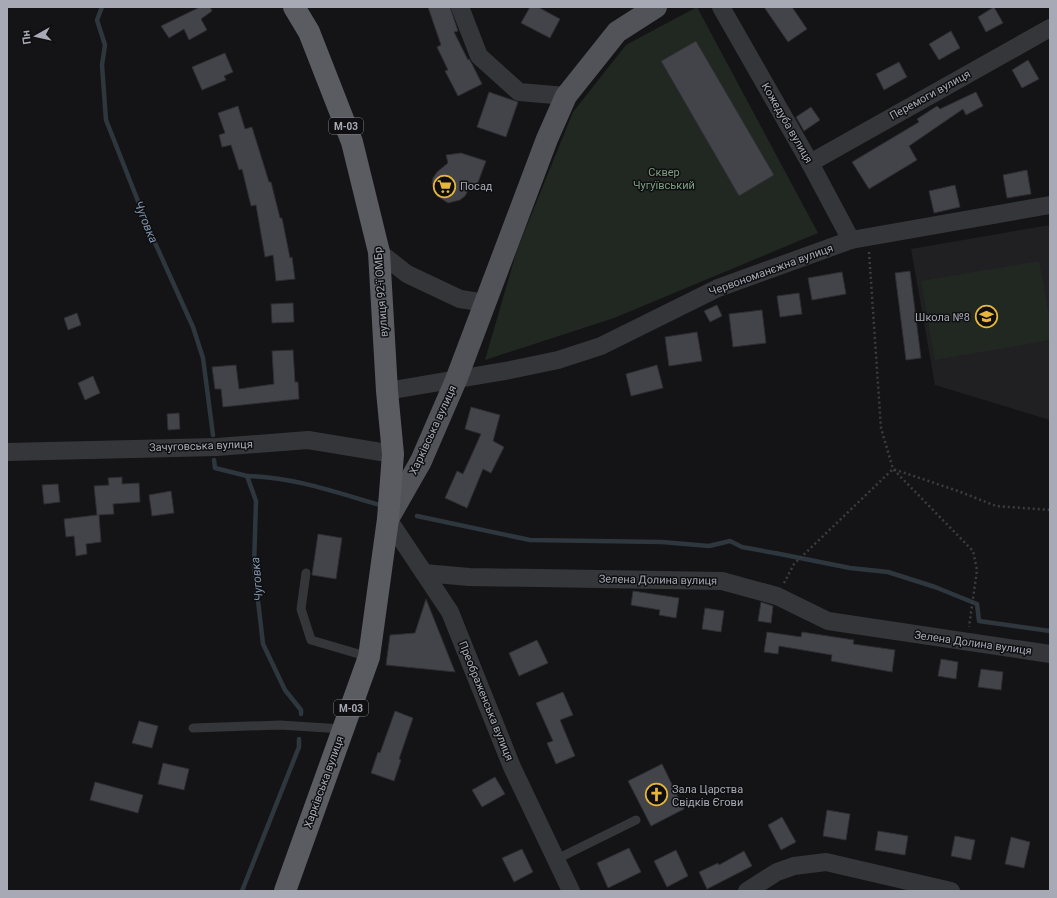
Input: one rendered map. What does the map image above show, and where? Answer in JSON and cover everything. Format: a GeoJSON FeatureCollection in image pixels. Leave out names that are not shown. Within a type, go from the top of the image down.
{"type":"FeatureCollection","features":[{"type":"Feature","properties":{"kind":"highway","name":"вулиця 92-ї ОМБр"},"geometry":{"type":"LineString","coordinates":[[294,7],[309,32],[352,142],[379,252],[387,391],[393,454],[388,519]]}},
{"type":"Feature","properties":{"kind":"highway","name":"Харківська вулиця"},"geometry":{"type":"LineString","coordinates":[[285,891],[369,657],[388,519]]}},
{"type":"Feature","properties":{"kind":"main road","name":"Харківська вулиця"},"geometry":{"type":"LineString","coordinates":[[388,519],[421,461],[456,380],[547,139],[566,96],[617,32],[656,7]]}},
{"type":"Feature","properties":{"kind":"street"},"geometry":{"type":"LineString","coordinates":[[460,7],[479,56],[519,92],[566,96]]}},
{"type":"Feature","properties":{"kind":"street","name":"Кожедуба вулиця"},"geometry":{"type":"LineString","coordinates":[[721,7],[810,163],[860,239]]}},
{"type":"Feature","properties":{"kind":"street","name":"Перемоги вулиця"},"geometry":{"type":"LineString","coordinates":[[810,163],[1050,28]]}},
{"type":"Feature","properties":{"kind":"street","name":"Червономанєжна вулиця"},"geometry":{"type":"LineString","coordinates":[[387,391],[456,380],[558,360],[601,346],[718,288],[860,239],[1050,205]]}},
{"type":"Feature","properties":{"kind":"street"},"geometry":{"type":"LineString","coordinates":[[379,252],[414,277],[460,299],[486,303]]}},
{"type":"Feature","properties":{"kind":"street","name":"Зачуговська вулиця"},"geometry":{"type":"LineString","coordinates":[[7,452],[217,447],[308,440],[393,454]]}},
{"type":"Feature","properties":{"kind":"street","name":"Преображенська вулиця"},"geometry":{"type":"LineString","coordinates":[[388,519],[450,612],[512,767],[571,891]]}},
{"type":"Feature","properties":{"kind":"street","name":"Зелена Долина вулиця"},"geometry":{"type":"LineString","coordinates":[[424,573],[469,577],[722,581],[777,596],[828,621],[1050,654]]}},
{"type":"Feature","properties":{"kind":"street"},"geometry":{"type":"LineString","coordinates":[[747,891],[777,872],[794,866],[826,862],[951,891]]}},
{"type":"Feature","properties":{"kind":"lane"},"geometry":{"type":"LineString","coordinates":[[306,573],[301,609],[311,640],[369,657]]}},
{"type":"Feature","properties":{"kind":"lane"},"geometry":{"type":"LineString","coordinates":[[193,728],[280,725],[343,730]]}},
{"type":"Feature","properties":{"kind":"lane"},"geometry":{"type":"LineString","coordinates":[[556,859],[636,820]]}},
{"type":"Feature","properties":{"kind":"path"},"geometry":{"type":"LineString","coordinates":[[860,239],[881,428],[893,469],[973,551],[977,570],[970,612]]}},
{"type":"Feature","properties":{"kind":"path"},"geometry":{"type":"LineString","coordinates":[[893,469],[958,491],[996,506],[1050,510]]}},
{"type":"Feature","properties":{"kind":"path"},"geometry":{"type":"LineString","coordinates":[[777,596],[794,564],[893,469]]}},
{"type":"Feature","properties":{"kind":"shaded area","name":"Школа №8"},"geometry":{"type":"Polygon","coordinates":[[[1050,225],[1050,420],[935,385],[911,249],[1050,225]]]}},
{"type":"Feature","properties":{"kind":"green space","name":"Сквер Чугуївський"},"geometry":{"type":"Polygon","coordinates":[[[697,7],[818,233],[614,318],[485,360],[517,250],[573,112],[626,45],[697,7]]]}},
{"type":"Feature","properties":{"kind":"green space"},"geometry":{"type":"Polygon","coordinates":[[[1039,261],[1050,321],[1050,340],[935,360],[921,281],[1039,261]]]}},
{"type":"Feature","properties":{"kind":"building"},"geometry":{"type":"Polygon","coordinates":[[[200,7],[210,7],[212,11],[201,19],[207,30],[189,40],[184,29],[169,38],[161,26],[200,7]]]}},
{"type":"Feature","properties":{"kind":"building"},"geometry":{"type":"Polygon","coordinates":[[[428,7],[450,7],[458,31],[454,32],[482,84],[458,96],[445,71],[448,70],[437,47],[441,45],[428,7]]]}},
{"type":"Feature","properties":{"kind":"building"},"geometry":{"type":"Polygon","coordinates":[[[530,7],[538,7],[560,19],[550,38],[521,23],[530,7]]]}},
{"type":"Feature","properties":{"kind":"building"},"geometry":{"type":"Polygon","coordinates":[[[764,7],[792,7],[807,29],[788,42],[764,7]]]}},
{"type":"Feature","properties":{"kind":"building"},"geometry":{"type":"Polygon","coordinates":[[[994,7],[1003,23],[986,32],[978,17],[994,7]]]}},
{"type":"Feature","properties":{"kind":"building"},"geometry":{"type":"Polygon","coordinates":[[[951,31],[960,48],[939,60],[929,44],[951,31]]]}},
{"type":"Feature","properties":{"kind":"building"},"geometry":{"type":"Polygon","coordinates":[[[696,41],[774,175],[739,196],[661,61],[696,41]]]}},
{"type":"Feature","properties":{"kind":"building"},"geometry":{"type":"Polygon","coordinates":[[[225,53],[233,72],[224,76],[226,80],[202,90],[192,67],[225,53]]]}},
{"type":"Feature","properties":{"kind":"building"},"geometry":{"type":"Polygon","coordinates":[[[1028,60],[1039,79],[1022,88],[1012,70],[1028,60]]]}},
{"type":"Feature","properties":{"kind":"building"},"geometry":{"type":"Polygon","coordinates":[[[899,62],[907,77],[884,90],[876,74],[899,62]]]}},
{"type":"Feature","properties":{"kind":"building"},"geometry":{"type":"Polygon","coordinates":[[[489,92],[518,102],[506,137],[477,127],[489,92]]]}},
{"type":"Feature","properties":{"kind":"building"},"geometry":{"type":"Polygon","coordinates":[[[976,92],[983,106],[966,115],[963,109],[909,146],[917,160],[869,189],[852,162],[919,122],[917,119],[937,106],[940,109],[976,92]]]}},
{"type":"Feature","properties":{"kind":"building"},"geometry":{"type":"Polygon","coordinates":[[[238,106],[245,129],[252,127],[269,182],[271,182],[280,218],[282,218],[290,258],[292,257],[295,279],[276,281],[273,255],[265,257],[256,205],[251,206],[242,169],[239,170],[231,145],[222,147],[219,135],[225,133],[218,113],[238,106]]]}},
{"type":"Feature","properties":{"kind":"building"},"geometry":{"type":"Polygon","coordinates":[[[811,107],[820,120],[804,131],[796,117],[811,107]]]}},
{"type":"Feature","properties":{"kind":"building"},"geometry":{"type":"Polygon","coordinates":[[[461,153],[486,161],[477,185],[472,183],[465,196],[460,200],[448,203],[437,196],[432,184],[433,178],[437,172],[448,163],[446,155],[461,153]]]}},
{"type":"Feature","properties":{"kind":"building"},"geometry":{"type":"Polygon","coordinates":[[[1027,170],[1031,194],[1007,198],[1003,175],[1027,170]]]}},
{"type":"Feature","properties":{"kind":"building"},"geometry":{"type":"Polygon","coordinates":[[[955,185],[960,207],[934,213],[929,191],[955,185]]]}},
{"type":"Feature","properties":{"kind":"building"},"geometry":{"type":"Polygon","coordinates":[[[910,271],[921,358],[906,360],[895,273],[910,271]]]}},
{"type":"Feature","properties":{"kind":"building"},"geometry":{"type":"Polygon","coordinates":[[[842,272],[846,294],[812,300],[808,278],[842,272]]]}},
{"type":"Feature","properties":{"kind":"building"},"geometry":{"type":"Polygon","coordinates":[[[799,293],[802,314],[780,317],[777,296],[799,293]]]}},
{"type":"Feature","properties":{"kind":"building"},"geometry":{"type":"Polygon","coordinates":[[[293,303],[294,322],[272,323],[271,304],[293,303]]]}},
{"type":"Feature","properties":{"kind":"building"},"geometry":{"type":"Polygon","coordinates":[[[717,305],[722,316],[710,322],[704,311],[717,305]]]}},
{"type":"Feature","properties":{"kind":"building"},"geometry":{"type":"Polygon","coordinates":[[[762,310],[766,343],[733,347],[729,314],[762,310]]]}},
{"type":"Feature","properties":{"kind":"building"},"geometry":{"type":"Polygon","coordinates":[[[77,313],[81,325],[68,330],[64,318],[77,313]]]}},
{"type":"Feature","properties":{"kind":"building"},"geometry":{"type":"Polygon","coordinates":[[[697,332],[702,361],[669,366],[665,337],[697,332]]]}},
{"type":"Feature","properties":{"kind":"building"},"geometry":{"type":"Polygon","coordinates":[[[293,350],[295,382],[298,382],[299,399],[223,407],[221,389],[215,389],[212,367],[236,365],[239,389],[274,384],[272,351],[293,350]]]}},
{"type":"Feature","properties":{"kind":"building"},"geometry":{"type":"Polygon","coordinates":[[[657,365],[663,388],[631,396],[626,374],[657,365]]]}},
{"type":"Feature","properties":{"kind":"building"},"geometry":{"type":"Polygon","coordinates":[[[93,376],[100,393],[85,400],[78,383],[93,376]]]}},
{"type":"Feature","properties":{"kind":"building"},"geometry":{"type":"Polygon","coordinates":[[[471,407],[500,415],[493,441],[504,447],[491,473],[483,469],[467,508],[445,498],[457,471],[463,474],[481,434],[465,429],[471,407]]]}},
{"type":"Feature","properties":{"kind":"building"},"geometry":{"type":"Polygon","coordinates":[[[179,413],[180,429],[168,430],[167,414],[179,413]]]}},
{"type":"Feature","properties":{"kind":"building"},"geometry":{"type":"Polygon","coordinates":[[[122,477],[122,484],[139,483],[140,502],[113,504],[114,514],[99,515],[101,542],[86,544],[87,554],[76,556],[74,536],[66,537],[64,519],[97,515],[94,486],[109,485],[108,478],[122,477]]]}},
{"type":"Feature","properties":{"kind":"building"},"geometry":{"type":"Polygon","coordinates":[[[58,484],[60,502],[44,504],[42,485],[58,484]]]}},
{"type":"Feature","properties":{"kind":"building"},"geometry":{"type":"Polygon","coordinates":[[[171,491],[174,513],[152,516],[149,495],[171,491]]]}},
{"type":"Feature","properties":{"kind":"building"},"geometry":{"type":"Polygon","coordinates":[[[318,534],[342,538],[336,579],[312,575],[318,534]]]}},
{"type":"Feature","properties":{"kind":"building"},"geometry":{"type":"Polygon","coordinates":[[[633,591],[679,598],[676,618],[659,615],[660,610],[631,605],[633,591]]]}},
{"type":"Feature","properties":{"kind":"building"},"geometry":{"type":"Polygon","coordinates":[[[426,599],[455,672],[386,665],[390,635],[415,633],[426,599]]]}},
{"type":"Feature","properties":{"kind":"building"},"geometry":{"type":"Polygon","coordinates":[[[761,602],[773,606],[771,623],[758,621],[761,602]]]}},
{"type":"Feature","properties":{"kind":"building"},"geometry":{"type":"Polygon","coordinates":[[[705,608],[724,611],[721,632],[702,629],[705,608]]]}},
{"type":"Feature","properties":{"kind":"building"},"geometry":{"type":"Polygon","coordinates":[[[767,632],[801,637],[802,632],[854,640],[853,644],[895,650],[892,672],[831,661],[832,655],[779,646],[778,654],[764,652],[767,632]]]}},
{"type":"Feature","properties":{"kind":"building"},"geometry":{"type":"Polygon","coordinates":[[[537,640],[548,663],[519,676],[509,653],[537,640]]]}},
{"type":"Feature","properties":{"kind":"building"},"geometry":{"type":"Polygon","coordinates":[[[941,659],[958,662],[956,679],[938,676],[941,659]]]}},
{"type":"Feature","properties":{"kind":"building"},"geometry":{"type":"Polygon","coordinates":[[[981,669],[1003,672],[1001,690],[978,687],[981,669]]]}},
{"type":"Feature","properties":{"kind":"building"},"geometry":{"type":"Polygon","coordinates":[[[563,692],[573,715],[560,720],[575,756],[556,764],[547,743],[553,741],[536,703],[563,692]]]}},
{"type":"Feature","properties":{"kind":"building"},"geometry":{"type":"Polygon","coordinates":[[[395,711],[413,718],[399,759],[401,760],[394,781],[371,773],[395,711]]]}},
{"type":"Feature","properties":{"kind":"building"},"geometry":{"type":"Polygon","coordinates":[[[139,721],[158,726],[152,748],[132,743],[139,721]]]}},
{"type":"Feature","properties":{"kind":"building"},"geometry":{"type":"Polygon","coordinates":[[[163,763],[189,769],[184,790],[158,784],[163,763]]]}},
{"type":"Feature","properties":{"kind":"building","name":"Зала Царства Свідків Єгови"},"geometry":{"type":"Polygon","coordinates":[[[662,764],[684,809],[651,826],[628,781],[662,764]]]}},
{"type":"Feature","properties":{"kind":"building"},"geometry":{"type":"Polygon","coordinates":[[[495,777],[505,794],[482,807],[472,790],[495,777]]]}},
{"type":"Feature","properties":{"kind":"building"},"geometry":{"type":"Polygon","coordinates":[[[95,782],[143,795],[138,813],[90,800],[95,782]]]}},
{"type":"Feature","properties":{"kind":"building"},"geometry":{"type":"Polygon","coordinates":[[[827,810],[850,814],[846,840],[823,836],[827,810]]]}},
{"type":"Feature","properties":{"kind":"building"},"geometry":{"type":"Polygon","coordinates":[[[782,817],[796,842],[781,850],[768,825],[782,817]]]}},
{"type":"Feature","properties":{"kind":"building"},"geometry":{"type":"Polygon","coordinates":[[[878,831],[908,836],[905,855],[875,850],[878,831]]]}},
{"type":"Feature","properties":{"kind":"building"},"geometry":{"type":"Polygon","coordinates":[[[955,836],[975,840],[971,860],[951,856],[955,836]]]}},
{"type":"Feature","properties":{"kind":"building"},"geometry":{"type":"Polygon","coordinates":[[[1011,837],[1030,842],[1024,868],[1005,864],[1011,837]]]}},
{"type":"Feature","properties":{"kind":"building"},"geometry":{"type":"Polygon","coordinates":[[[629,848],[641,872],[608,888],[597,863],[629,848]]]}},
{"type":"Feature","properties":{"kind":"building"},"geometry":{"type":"Polygon","coordinates":[[[522,849],[533,872],[514,882],[502,858],[522,849]]]}},
{"type":"Feature","properties":{"kind":"building"},"geometry":{"type":"Polygon","coordinates":[[[676,850],[688,876],[667,887],[654,861],[676,850]]]}},
{"type":"Feature","properties":{"kind":"building"},"geometry":{"type":"Polygon","coordinates":[[[744,851],[752,866],[707,889],[699,872],[718,863],[719,865],[744,851]]]}},
{"type":"Feature","properties":{"kind":"waterway","name":"Чуговка"},"geometry":{"type":"LineString","coordinates":[[102,7],[97,20],[105,45],[102,65],[106,120],[151,234],[193,327],[203,358],[213,435]]}},
{"type":"Feature","properties":{"kind":"waterway","name":"Чуговка"},"geometry":{"type":"LineString","coordinates":[[214,460],[215,468],[247,476],[256,501],[254,566],[263,644],[285,690],[301,710],[301,714]]}},
{"type":"Feature","properties":{"kind":"waterway"},"geometry":{"type":"LineString","coordinates":[[247,476],[282,479],[333,491],[383,506]]}},
{"type":"Feature","properties":{"kind":"waterway"},"geometry":{"type":"LineString","coordinates":[[417,516],[530,540],[662,542],[709,546],[730,541],[742,547],[850,568],[888,572],[935,587],[977,604],[979,621],[1050,631]]}},
{"type":"Feature","properties":{"kind":"waterway","name":"Чуговка"},"geometry":{"type":"LineString","coordinates":[[242,891],[299,747],[299,739]]}},
{"type":"Feature","properties":{"kind":"place","name":"Посад"},"geometry":{"type":"Point","coordinates":[444,186]}},
{"type":"Feature","properties":{"kind":"place","name":"Школа №8"},"geometry":{"type":"Point","coordinates":[986,317]}},
{"type":"Feature","properties":{"kind":"place","name":"Зала Царства Свідків Єгови"},"geometry":{"type":"Point","coordinates":[656,795]}}]}
